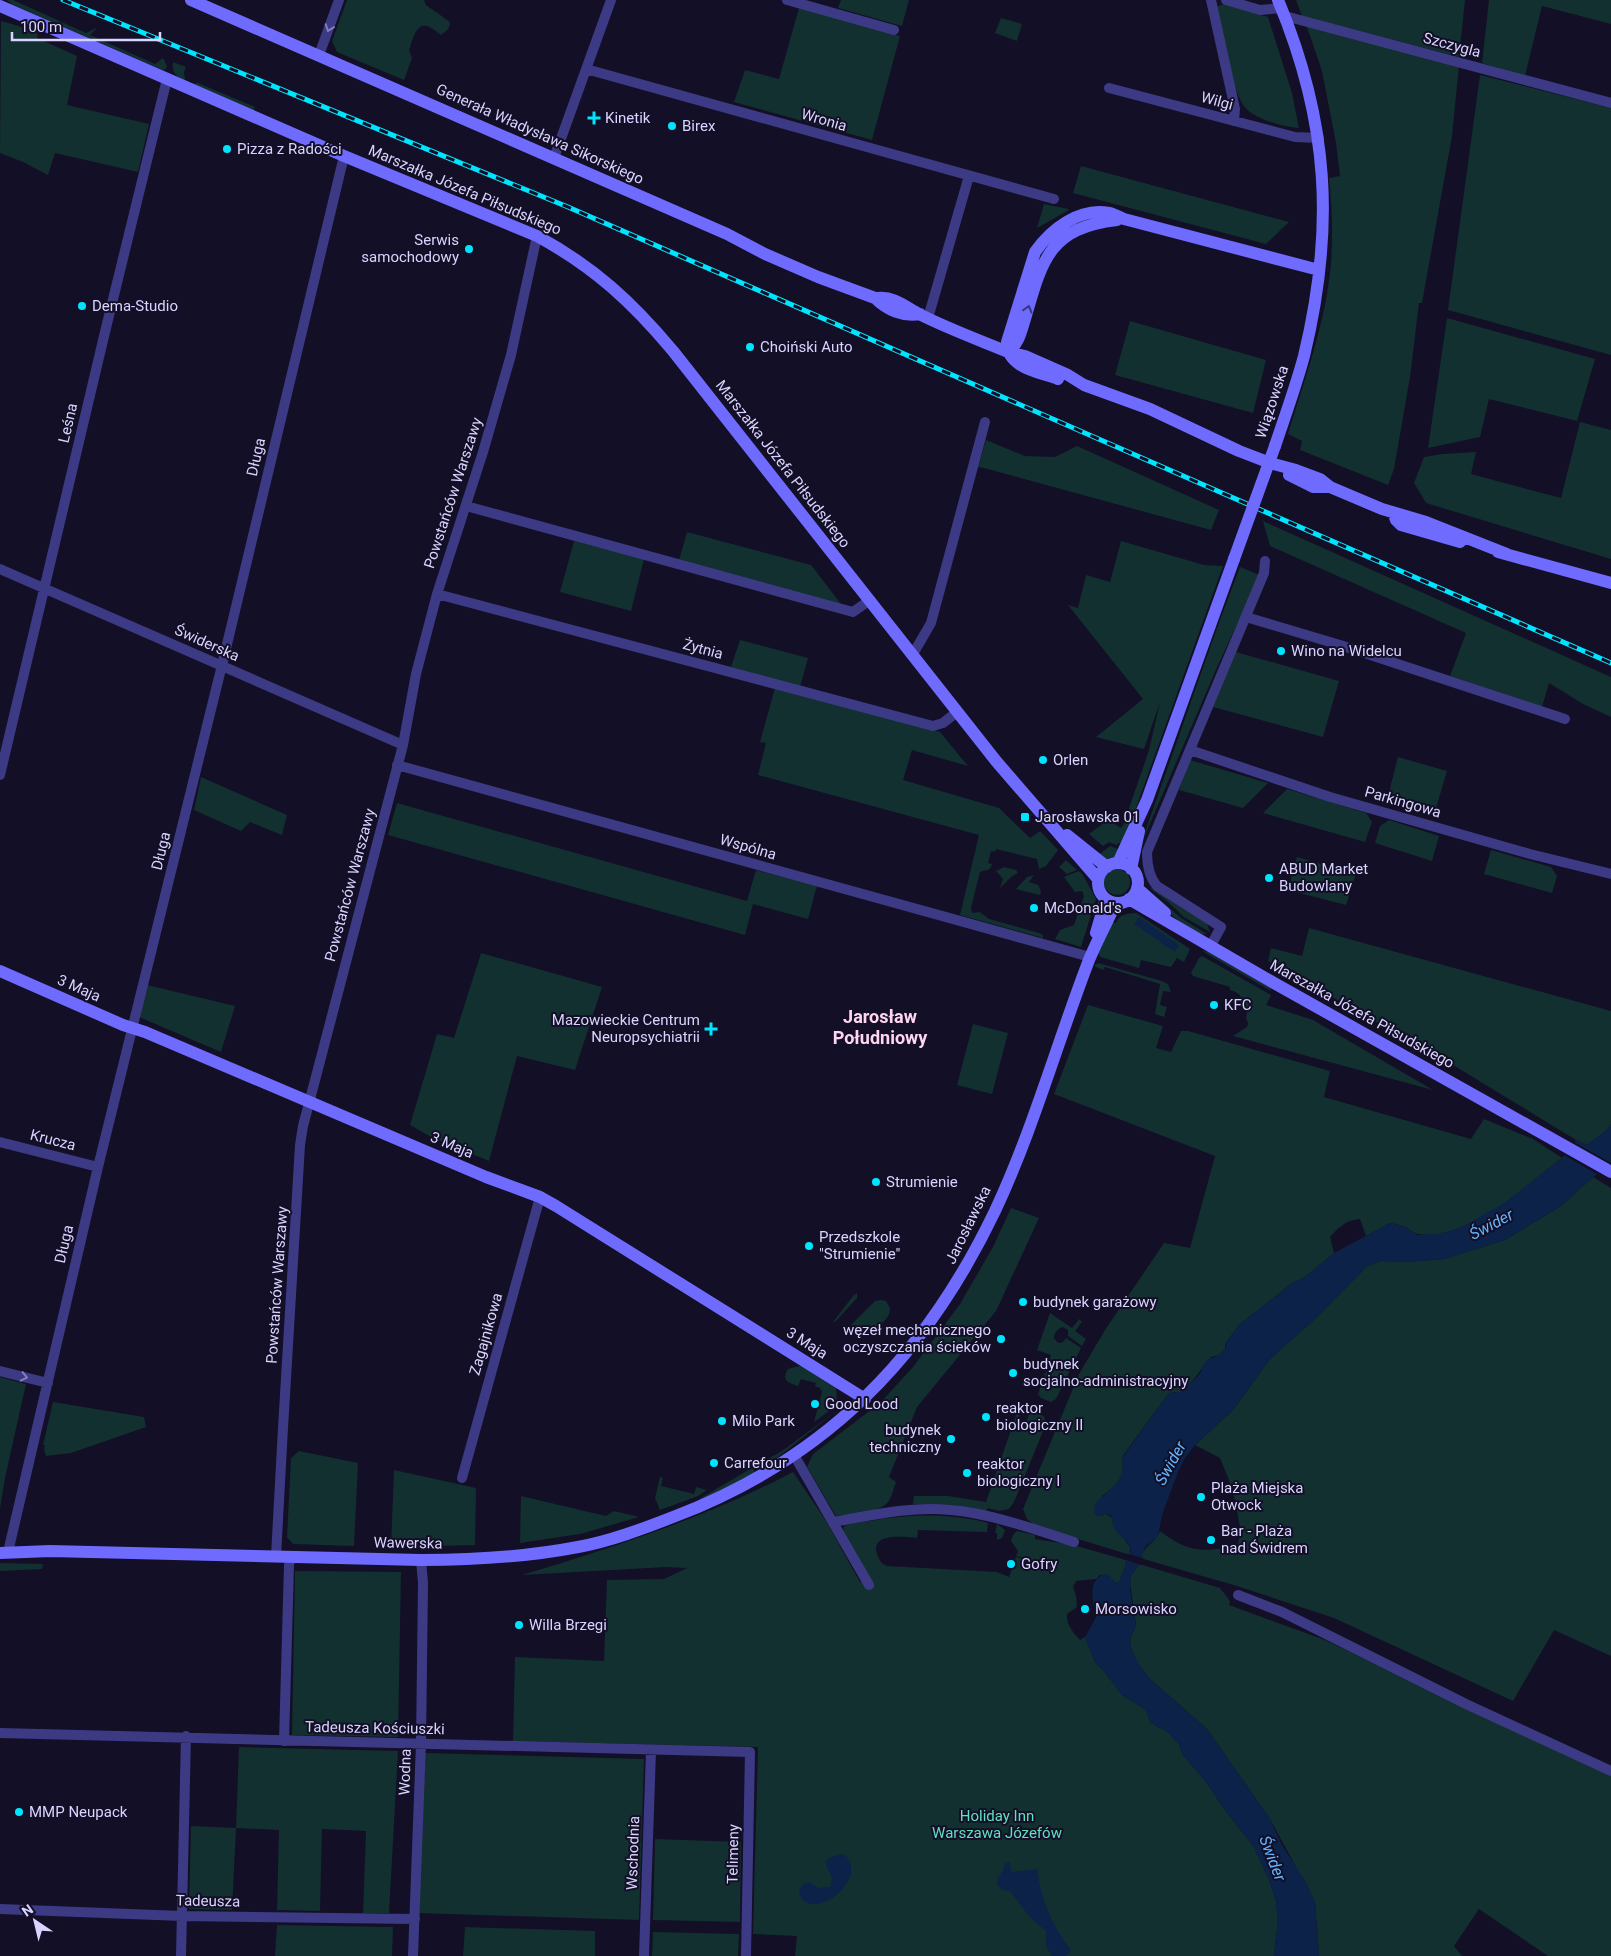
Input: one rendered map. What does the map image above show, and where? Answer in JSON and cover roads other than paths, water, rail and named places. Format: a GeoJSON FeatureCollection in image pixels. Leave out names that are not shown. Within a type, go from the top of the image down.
{"type":"FeatureCollection","features":[{"type":"Feature","properties":{"kind":"main road","name":"Generała Władysława Sikorskiego"},"geometry":{"type":"LineString","coordinates":[[191,0],[727,234],[765,254],[811,274],[875,298],[884,297],[910,307],[924,316],[1008,352],[1019,354],[1084,384],[1150,409],[1216,441],[1270,463],[1320,479],[1330,487],[1394,514],[1398,522],[1407,527],[1611,583]]}},
{"type":"Feature","properties":{"kind":"main road","name":"Marszałka Józefa Piłsudskiego"},"geometry":{"type":"LineString","coordinates":[[0,6],[344,156],[537,236],[580,261],[620,294],[649,322],[996,761],[1098,879]]}},
{"type":"Feature","properties":{"kind":"main road","name":"Wiązowska"},"geometry":{"type":"LineString","coordinates":[[1131,869],[1132,858],[1147,800],[1275,446],[1304,356],[1319,270],[1323,234],[1324,191],[1318,138],[1307,82],[1282,8]]}},
{"type":"Feature","properties":{"kind":"main road"},"geometry":{"type":"LineString","coordinates":[[1008,352],[1008,338],[1035,252],[1044,240],[1066,222],[1079,216],[1109,213],[1124,219],[1319,270]]}},
{"type":"Feature","properties":{"kind":"main road","name":"Wiązowska"},"geometry":{"type":"LineString","coordinates":[[1112,865],[1147,800]]}},
{"type":"Feature","properties":{"kind":"main road","name":"Marszałka Józefa Piłsudskiego"},"geometry":{"type":"LineString","coordinates":[[1039,810],[1112,865]]}},
{"type":"Feature","properties":{"kind":"main road"},"geometry":{"type":"LineString","coordinates":[[1112,865],[1125,865],[1131,869],[1135,874],[1137,888],[1135,894],[1129,899],[1111,901],[1099,890],[1098,879],[1101,872],[1112,865]]}},
{"type":"Feature","properties":{"kind":"main road","name":"Marszałka Józefa Piłsudskiego"},"geometry":{"type":"LineString","coordinates":[[1137,888],[1175,924]]}},
{"type":"Feature","properties":{"kind":"main road","name":"Marszałka Józefa Piłsudskiego"},"geometry":{"type":"LineString","coordinates":[[1129,899],[1175,924],[1210,947],[1611,1172]]}},
{"type":"Feature","properties":{"kind":"main road","name":"Jarosławska"},"geometry":{"type":"LineString","coordinates":[[794,1455],[836,1424],[865,1399],[893,1370],[928,1325],[958,1281],[979,1243],[1021,1148],[1111,901]]}},
{"type":"Feature","properties":{"kind":"main road","name":"3 Maja"},"geometry":{"type":"LineString","coordinates":[[0,971],[309,1103],[486,1177],[540,1197],[865,1399]]}},
{"type":"Feature","properties":{"kind":"main road","name":"Wawerska"},"geometry":{"type":"LineString","coordinates":[[4,1553],[50,1551],[421,1560],[470,1560],[542,1553],[580,1547],[661,1522],[723,1496],[761,1476],[794,1455]]}},
{"type":"Feature","properties":{"kind":"street"},"geometry":{"type":"LineString","coordinates":[[319,55],[338,0]]}},
{"type":"Feature","properties":{"kind":"street"},"geometry":{"type":"LineString","coordinates":[[554,158],[611,0]]}},
{"type":"Feature","properties":{"kind":"street"},"geometry":{"type":"LineString","coordinates":[[788,0],[894,30]]}},
{"type":"Feature","properties":{"kind":"street"},"geometry":{"type":"LineString","coordinates":[[1211,0],[1235,109],[1234,121]]}},
{"type":"Feature","properties":{"kind":"street","name":"Szczygla"},"geometry":{"type":"LineString","coordinates":[[1226,0],[1260,10],[1282,8],[1611,103]]}},
{"type":"Feature","properties":{"kind":"street","name":"Wronia"},"geometry":{"type":"LineString","coordinates":[[586,69],[1054,199]]}},
{"type":"Feature","properties":{"kind":"street","name":"Leśna"},"geometry":{"type":"LineString","coordinates":[[0,775],[168,79]]}},
{"type":"Feature","properties":{"kind":"street","name":"Wilgi"},"geometry":{"type":"LineString","coordinates":[[1110,88],[1295,137],[1318,138]]}},
{"type":"Feature","properties":{"kind":"street","name":"Długa"},"geometry":{"type":"LineString","coordinates":[[4,1553],[48,1383],[98,1167],[344,156]]}},
{"type":"Feature","properties":{"kind":"street"},"geometry":{"type":"LineString","coordinates":[[924,316],[969,176]]}},
{"type":"Feature","properties":{"kind":"street","name":"Powstańców Warszawy"},"geometry":{"type":"LineString","coordinates":[[276,1556],[300,1145],[309,1103],[402,745],[416,674],[437,594],[466,506],[511,355],[537,236]]}},
{"type":"Feature","properties":{"kind":"street"},"geometry":{"type":"LineString","coordinates":[[913,654],[930,623],[985,422]]}},
{"type":"Feature","properties":{"kind":"street"},"geometry":{"type":"LineString","coordinates":[[466,506],[853,612],[870,600]]}},
{"type":"Feature","properties":{"kind":"street"},"geometry":{"type":"LineString","coordinates":[[1210,947],[1221,927],[1156,886],[1152,881],[1147,861],[1147,852],[1264,573],[1265,561]]}},
{"type":"Feature","properties":{"kind":"street","name":"Świderska"},"geometry":{"type":"LineString","coordinates":[[0,568],[402,745]]}},
{"type":"Feature","properties":{"kind":"street","name":"Żytnia"},"geometry":{"type":"LineString","coordinates":[[437,594],[933,726],[943,723],[958,712]]}},
{"type":"Feature","properties":{"kind":"street"},"geometry":{"type":"LineString","coordinates":[[1246,616],[1359,651],[1564,719]]}},
{"type":"Feature","properties":{"kind":"street","name":"Parkingowa"},"geometry":{"type":"LineString","coordinates":[[1190,750],[1330,797],[1530,854],[1611,874]]}},
{"type":"Feature","properties":{"kind":"street","name":"Wspólna"},"geometry":{"type":"LineString","coordinates":[[397,764],[1090,957]]}},
{"type":"Feature","properties":{"kind":"street","name":"Krucza"},"geometry":{"type":"LineString","coordinates":[[0,1142],[98,1167]]}},
{"type":"Feature","properties":{"kind":"street","name":"Zagajnikowa"},"geometry":{"type":"LineString","coordinates":[[462,1478],[540,1197]]}},
{"type":"Feature","properties":{"kind":"street"},"geometry":{"type":"LineString","coordinates":[[0,1371],[48,1383]]}},
{"type":"Feature","properties":{"kind":"street"},"geometry":{"type":"LineString","coordinates":[[794,1455],[869,1585]]}},
{"type":"Feature","properties":{"kind":"street"},"geometry":{"type":"LineString","coordinates":[[833,1522],[901,1510],[950,1510],[985,1516],[1074,1542]]}},
{"type":"Feature","properties":{"kind":"street"},"geometry":{"type":"LineString","coordinates":[[284,1741],[289,1565],[291,1558]]}},
{"type":"Feature","properties":{"kind":"street","name":"Wodna"},"geometry":{"type":"LineString","coordinates":[[413,1956],[421,1743],[423,1584],[421,1560]]}},
{"type":"Feature","properties":{"kind":"street"},"geometry":{"type":"LineString","coordinates":[[1238,1595],[1282,1612],[1466,1704],[1611,1771]]}},
{"type":"Feature","properties":{"kind":"street","name":"Tadeusza Kościuszki"},"geometry":{"type":"LineString","coordinates":[[0,1733],[186,1736],[284,1741],[750,1752]]}},
{"type":"Feature","properties":{"kind":"street"},"geometry":{"type":"LineString","coordinates":[[181,1956],[186,1736]]}},
{"type":"Feature","properties":{"kind":"street","name":"Wschodnia"},"geometry":{"type":"LineString","coordinates":[[644,1956],[651,1750]]}},
{"type":"Feature","properties":{"kind":"street","name":"Telimeny"},"geometry":{"type":"LineString","coordinates":[[746,1956],[750,1752]]}},
{"type":"Feature","properties":{"kind":"street","name":"Tadeusza"},"geometry":{"type":"LineString","coordinates":[[0,1910],[182,1916],[414,1920]]}},
{"type":"Feature","properties":{"kind":"water"},"geometry":{"type":"Polygon","coordinates":[[[1139,917],[1179,945],[1175,952],[1134,924],[1139,917]]]}},
{"type":"Feature","properties":{"kind":"water","name":"Świder"},"geometry":{"type":"Polygon","coordinates":[[[1611,1124],[1611,1165],[1593,1177],[1561,1206],[1505,1240],[1444,1259],[1407,1262],[1381,1261],[1366,1267],[1317,1317],[1270,1359],[1233,1410],[1195,1445],[1185,1458],[1162,1515],[1158,1536],[1145,1547],[1139,1564],[1131,1576],[1130,1590],[1136,1625],[1130,1639],[1131,1648],[1138,1662],[1150,1679],[1207,1729],[1270,1819],[1282,1845],[1306,1882],[1315,1902],[1319,1956],[1274,1956],[1278,1921],[1276,1901],[1269,1879],[1254,1847],[1224,1809],[1207,1783],[1183,1755],[1179,1744],[1168,1732],[1151,1723],[1145,1709],[1122,1695],[1095,1662],[1085,1637],[1096,1617],[1092,1593],[1095,1582],[1105,1574],[1109,1575],[1115,1583],[1120,1581],[1121,1574],[1125,1569],[1125,1561],[1131,1552],[1127,1542],[1115,1529],[1110,1515],[1105,1513],[1097,1516],[1094,1513],[1095,1504],[1116,1484],[1122,1473],[1122,1458],[1169,1393],[1181,1392],[1186,1389],[1201,1372],[1202,1366],[1207,1360],[1219,1355],[1225,1349],[1227,1341],[1239,1325],[1291,1284],[1305,1277],[1334,1253],[1390,1223],[1405,1227],[1417,1235],[1438,1234],[1460,1228],[1504,1203],[1562,1158],[1576,1140],[1587,1145],[1607,1130],[1611,1124]]]}},
{"type":"Feature","properties":{"kind":"water"},"geometry":{"type":"Polygon","coordinates":[[[842,1854],[848,1858],[851,1866],[850,1876],[845,1886],[828,1900],[818,1904],[809,1904],[803,1899],[799,1890],[803,1884],[809,1882],[819,1888],[830,1887],[832,1878],[827,1868],[827,1859],[842,1854]]]}},
{"type":"Feature","properties":{"kind":"water"},"geometry":{"type":"Polygon","coordinates":[[[1010,1862],[1011,1872],[1037,1869],[1041,1891],[1048,1912],[1058,1932],[1071,1950],[1066,1956],[1052,1956],[1046,1946],[1046,1931],[1029,1916],[1011,1892],[998,1887],[997,1880],[1005,1863],[1010,1862]]]}},
{"type":"Feature","properties":{"kind":"railway"},"geometry":{"type":"LineString","coordinates":[[63,0],[568,207],[1611,663]]}},
{"type":"Feature","properties":{"kind":"place","name":"Kinetik"},"geometry":{"type":"Point","coordinates":[594,118]}},
{"type":"Feature","properties":{"kind":"place","name":"Birex"},"geometry":{"type":"Point","coordinates":[672,126]}},
{"type":"Feature","properties":{"kind":"place","name":"Pizza z Radości"},"geometry":{"type":"Point","coordinates":[227,149]}},
{"type":"Feature","properties":{"kind":"place","name":"Serwis samochodowy"},"geometry":{"type":"Point","coordinates":[469,249]}},
{"type":"Feature","properties":{"kind":"place","name":"Dema-Studio"},"geometry":{"type":"Point","coordinates":[82,306]}},
{"type":"Feature","properties":{"kind":"place","name":"Choiński Auto"},"geometry":{"type":"Point","coordinates":[750,347]}},
{"type":"Feature","properties":{"kind":"place","name":"Wino na Widelcu"},"geometry":{"type":"Point","coordinates":[1281,651]}},
{"type":"Feature","properties":{"kind":"place","name":"Orlen"},"geometry":{"type":"Point","coordinates":[1043,760]}},
{"type":"Feature","properties":{"kind":"place","name":"Jarosławska 01"},"geometry":{"type":"Point","coordinates":[1025,817]}},
{"type":"Feature","properties":{"kind":"place","name":"ABUD Market Budowlany"},"geometry":{"type":"Point","coordinates":[1269,878]}},
{"type":"Feature","properties":{"kind":"place","name":"McDonald's"},"geometry":{"type":"Point","coordinates":[1034,908]}},
{"type":"Feature","properties":{"kind":"place","name":"KFC"},"geometry":{"type":"Point","coordinates":[1214,1005]}},
{"type":"Feature","properties":{"kind":"place","name":"Mazowieckie Centrum Neuropsychiatrii"},"geometry":{"type":"Point","coordinates":[711,1029]}},
{"type":"Feature","properties":{"kind":"place","name":"Strumienie"},"geometry":{"type":"Point","coordinates":[876,1182]}},
{"type":"Feature","properties":{"kind":"place","name":"Przedszkole \"Strumienie\""},"geometry":{"type":"Point","coordinates":[809,1246]}},
{"type":"Feature","properties":{"kind":"place","name":"budynek garażowy"},"geometry":{"type":"Point","coordinates":[1023,1302]}},
{"type":"Feature","properties":{"kind":"place","name":"węzeł mechanicznego oczyszczania ścieków"},"geometry":{"type":"Point","coordinates":[1001,1339]}},
{"type":"Feature","properties":{"kind":"place","name":"budynek socjalno-administracyjny"},"geometry":{"type":"Point","coordinates":[1013,1373]}},
{"type":"Feature","properties":{"kind":"place","name":"Good Lood"},"geometry":{"type":"Point","coordinates":[815,1404]}},
{"type":"Feature","properties":{"kind":"place","name":"reaktor biologiczny II"},"geometry":{"type":"Point","coordinates":[986,1417]}},
{"type":"Feature","properties":{"kind":"place","name":"Milo Park"},"geometry":{"type":"Point","coordinates":[722,1421]}},
{"type":"Feature","properties":{"kind":"place","name":"budynek techniczny"},"geometry":{"type":"Point","coordinates":[951,1439]}},
{"type":"Feature","properties":{"kind":"place","name":"Carrefour"},"geometry":{"type":"Point","coordinates":[714,1463]}},
{"type":"Feature","properties":{"kind":"place","name":"reaktor biologiczny I"},"geometry":{"type":"Point","coordinates":[967,1473]}},
{"type":"Feature","properties":{"kind":"place","name":"Plaża Miejska Otwock"},"geometry":{"type":"Point","coordinates":[1201,1497]}},
{"type":"Feature","properties":{"kind":"place","name":"Bar - Plaża nad Świdrem"},"geometry":{"type":"Point","coordinates":[1211,1540]}},
{"type":"Feature","properties":{"kind":"place","name":"Gofry"},"geometry":{"type":"Point","coordinates":[1011,1564]}},
{"type":"Feature","properties":{"kind":"place","name":"Morsowisko"},"geometry":{"type":"Point","coordinates":[1085,1609]}},
{"type":"Feature","properties":{"kind":"place","name":"Willa Brzegi"},"geometry":{"type":"Point","coordinates":[519,1625]}},
{"type":"Feature","properties":{"kind":"place","name":"MMP Neupack"},"geometry":{"type":"Point","coordinates":[19,1812]}},
{"type":"Feature","properties":{"kind":"district","name":"Jarosław Południowy"},"geometry":{"type":"Point","coordinates":[880,1027]}},
{"type":"Feature","properties":{"kind":"park label","name":"Holiday Inn Warszawa Józefów"},"geometry":{"type":"Point","coordinates":[997,1824]}}]}
